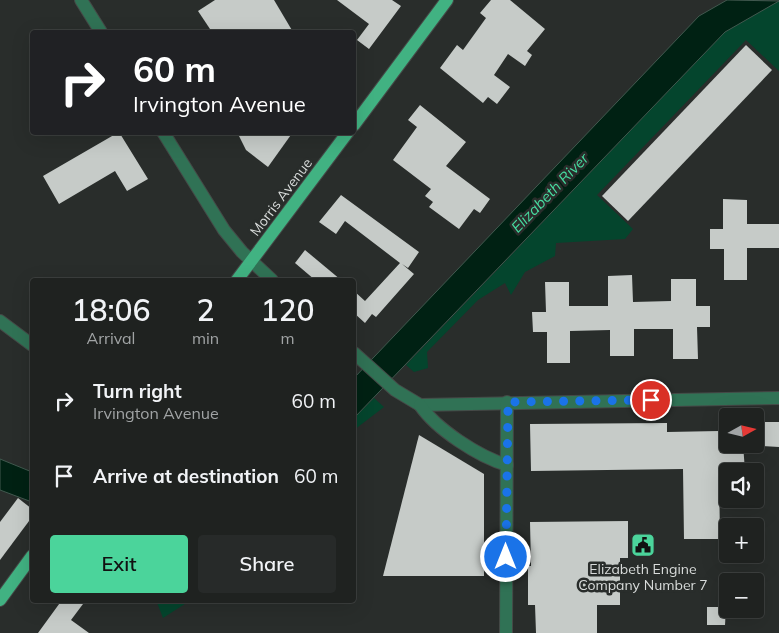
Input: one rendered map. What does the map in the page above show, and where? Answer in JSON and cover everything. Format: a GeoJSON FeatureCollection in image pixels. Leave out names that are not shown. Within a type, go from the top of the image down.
{"type":"FeatureCollection","features":[{"type":"Feature","properties":{"kind":"main road"},"geometry":{"type":"LineString","coordinates":[[356,122],[447,0]]}},
{"type":"Feature","properties":{"kind":"main road","name":"Morris Avenue"},"geometry":{"type":"LineString","coordinates":[[238,278],[346,135]]}},
{"type":"Feature","properties":{"kind":"main road"},"geometry":{"type":"LineString","coordinates":[[0,600],[30,559]]}},
{"type":"Feature","properties":{"kind":"street"},"geometry":{"type":"LineString","coordinates":[[81,0],[100,30]]}},
{"type":"Feature","properties":{"kind":"street"},"geometry":{"type":"LineString","coordinates":[[165,135],[224,230],[251,261],[270,278]]}},
{"type":"Feature","properties":{"kind":"street"},"geometry":{"type":"LineString","coordinates":[[0,321],[30,344]]}},
{"type":"Feature","properties":{"kind":"street"},"geometry":{"type":"LineString","coordinates":[[356,355],[395,390],[420,405],[430,419],[491,460],[507,465]]}},
{"type":"Feature","properties":{"kind":"street"},"geometry":{"type":"LineString","coordinates":[[420,405],[779,398]]}},
{"type":"Feature","properties":{"kind":"street"},"geometry":{"type":"LineString","coordinates":[[506,633],[508,402]]}},
{"type":"Feature","properties":{"kind":"shaded area"},"geometry":{"type":"Polygon","coordinates":[[[779,1],[779,71],[746,40],[597,195],[633,229],[625,239],[556,243],[555,256],[525,272],[511,295],[505,283],[478,300],[427,352],[428,368],[414,372],[406,365],[725,32],[779,1]]]}},
{"type":"Feature","properties":{"kind":"shaded area"},"geometry":{"type":"Polygon","coordinates":[[[374,398],[384,407],[356,428],[356,416],[374,398]]]}},
{"type":"Feature","properties":{"kind":"shaded area"},"geometry":{"type":"Polygon","coordinates":[[[157,603],[186,603],[163,618],[157,603]]]}},
{"type":"Feature","properties":{"kind":"water","name":"Elizabeth River"},"geometry":{"type":"Polygon","coordinates":[[[727,0],[779,1],[725,32],[356,416],[356,376],[699,16],[727,0]]]}},
{"type":"Feature","properties":{"kind":"water"},"geometry":{"type":"Polygon","coordinates":[[[0,459],[30,471],[30,501],[0,490],[0,459]]]}},
{"type":"Feature","properties":{"kind":"building"},"geometry":{"type":"Polygon","coordinates":[[[215,0],[274,0],[292,30],[211,30],[198,11],[215,0]]]}},
{"type":"Feature","properties":{"kind":"building"},"geometry":{"type":"Polygon","coordinates":[[[337,0],[392,0],[401,6],[369,49],[357,40],[369,24],[337,0]]]}},
{"type":"Feature","properties":{"kind":"building"},"geometry":{"type":"Polygon","coordinates":[[[491,0],[510,0],[545,29],[527,51],[532,55],[525,66],[508,54],[494,75],[510,87],[497,104],[488,97],[483,103],[440,68],[457,45],[463,50],[486,18],[480,13],[491,0]]]}},
{"type":"Feature","properties":{"kind":"building"},"geometry":{"type":"Polygon","coordinates":[[[746,45],[772,70],[628,221],[602,196],[746,45]]]}},
{"type":"Feature","properties":{"kind":"building"},"geometry":{"type":"Polygon","coordinates":[[[420,105],[466,142],[446,166],[490,199],[480,213],[474,209],[459,229],[429,207],[433,202],[425,196],[431,189],[393,160],[417,127],[408,120],[420,105]]]}},
{"type":"Feature","properties":{"kind":"building"},"geometry":{"type":"Polygon","coordinates":[[[114,135],[121,135],[148,179],[127,191],[115,171],[59,204],[43,176],[114,135]]]}},
{"type":"Feature","properties":{"kind":"building"},"geometry":{"type":"Polygon","coordinates":[[[238,135],[291,135],[268,167],[246,150],[238,135]]]}},
{"type":"Feature","properties":{"kind":"building"},"geometry":{"type":"Polygon","coordinates":[[[341,195],[419,252],[408,268],[402,264],[414,274],[376,317],[372,314],[365,323],[356,315],[356,293],[365,301],[400,263],[345,221],[336,234],[319,222],[341,195]]]}},
{"type":"Feature","properties":{"kind":"building"},"geometry":{"type":"Polygon","coordinates":[[[723,199],[747,200],[747,224],[779,224],[779,248],[747,248],[747,280],[724,280],[724,249],[710,249],[710,229],[723,229],[723,199]]]}},
{"type":"Feature","properties":{"kind":"building"},"geometry":{"type":"Polygon","coordinates":[[[305,250],[339,278],[313,278],[295,263],[305,250]]]}},
{"type":"Feature","properties":{"kind":"building"},"geometry":{"type":"Polygon","coordinates":[[[632,275],[633,302],[671,301],[671,279],[696,279],[696,306],[710,306],[710,327],[697,327],[698,359],[673,359],[673,329],[634,329],[634,356],[610,356],[610,330],[570,331],[570,363],[547,363],[547,332],[533,332],[532,312],[546,312],[545,282],[569,282],[569,306],[608,306],[608,276],[632,275]]]}},
{"type":"Feature","properties":{"kind":"building"},"geometry":{"type":"Polygon","coordinates":[[[764,422],[779,422],[779,447],[764,446],[764,422]]]}},
{"type":"Feature","properties":{"kind":"building"},"geometry":{"type":"Polygon","coordinates":[[[667,423],[667,432],[719,431],[719,453],[744,453],[744,463],[719,463],[719,539],[684,539],[683,469],[531,471],[530,424],[667,423]]]}},
{"type":"Feature","properties":{"kind":"building"},"geometry":{"type":"Polygon","coordinates":[[[419,435],[484,474],[484,576],[383,576],[419,435]]]}},
{"type":"Feature","properties":{"kind":"building"},"geometry":{"type":"Polygon","coordinates":[[[18,498],[30,507],[30,520],[0,560],[0,522],[18,498]]]}},
{"type":"Feature","properties":{"kind":"building"},"geometry":{"type":"Polygon","coordinates":[[[628,521],[628,558],[620,558],[620,605],[597,605],[597,633],[536,633],[535,605],[528,605],[528,566],[531,566],[530,522],[628,521]]]}},
{"type":"Feature","properties":{"kind":"building"},"geometry":{"type":"Polygon","coordinates":[[[60,603],[84,603],[71,620],[89,633],[38,633],[60,603]]]}},
{"type":"Feature","properties":{"kind":"building"},"geometry":{"type":"Polygon","coordinates":[[[707,607],[719,607],[719,618],[725,618],[725,625],[707,625],[707,607]]]}},
{"type":"Feature","properties":{"kind":"place","name":"Elizabeth Engine Company Number 7"},"geometry":{"type":"Point","coordinates":[643,545]}},
{"type":"Feature","properties":{"kind":"route"},"geometry":{"type":"LineString","coordinates":[[506,557],[508,402],[651,400]]}}]}
